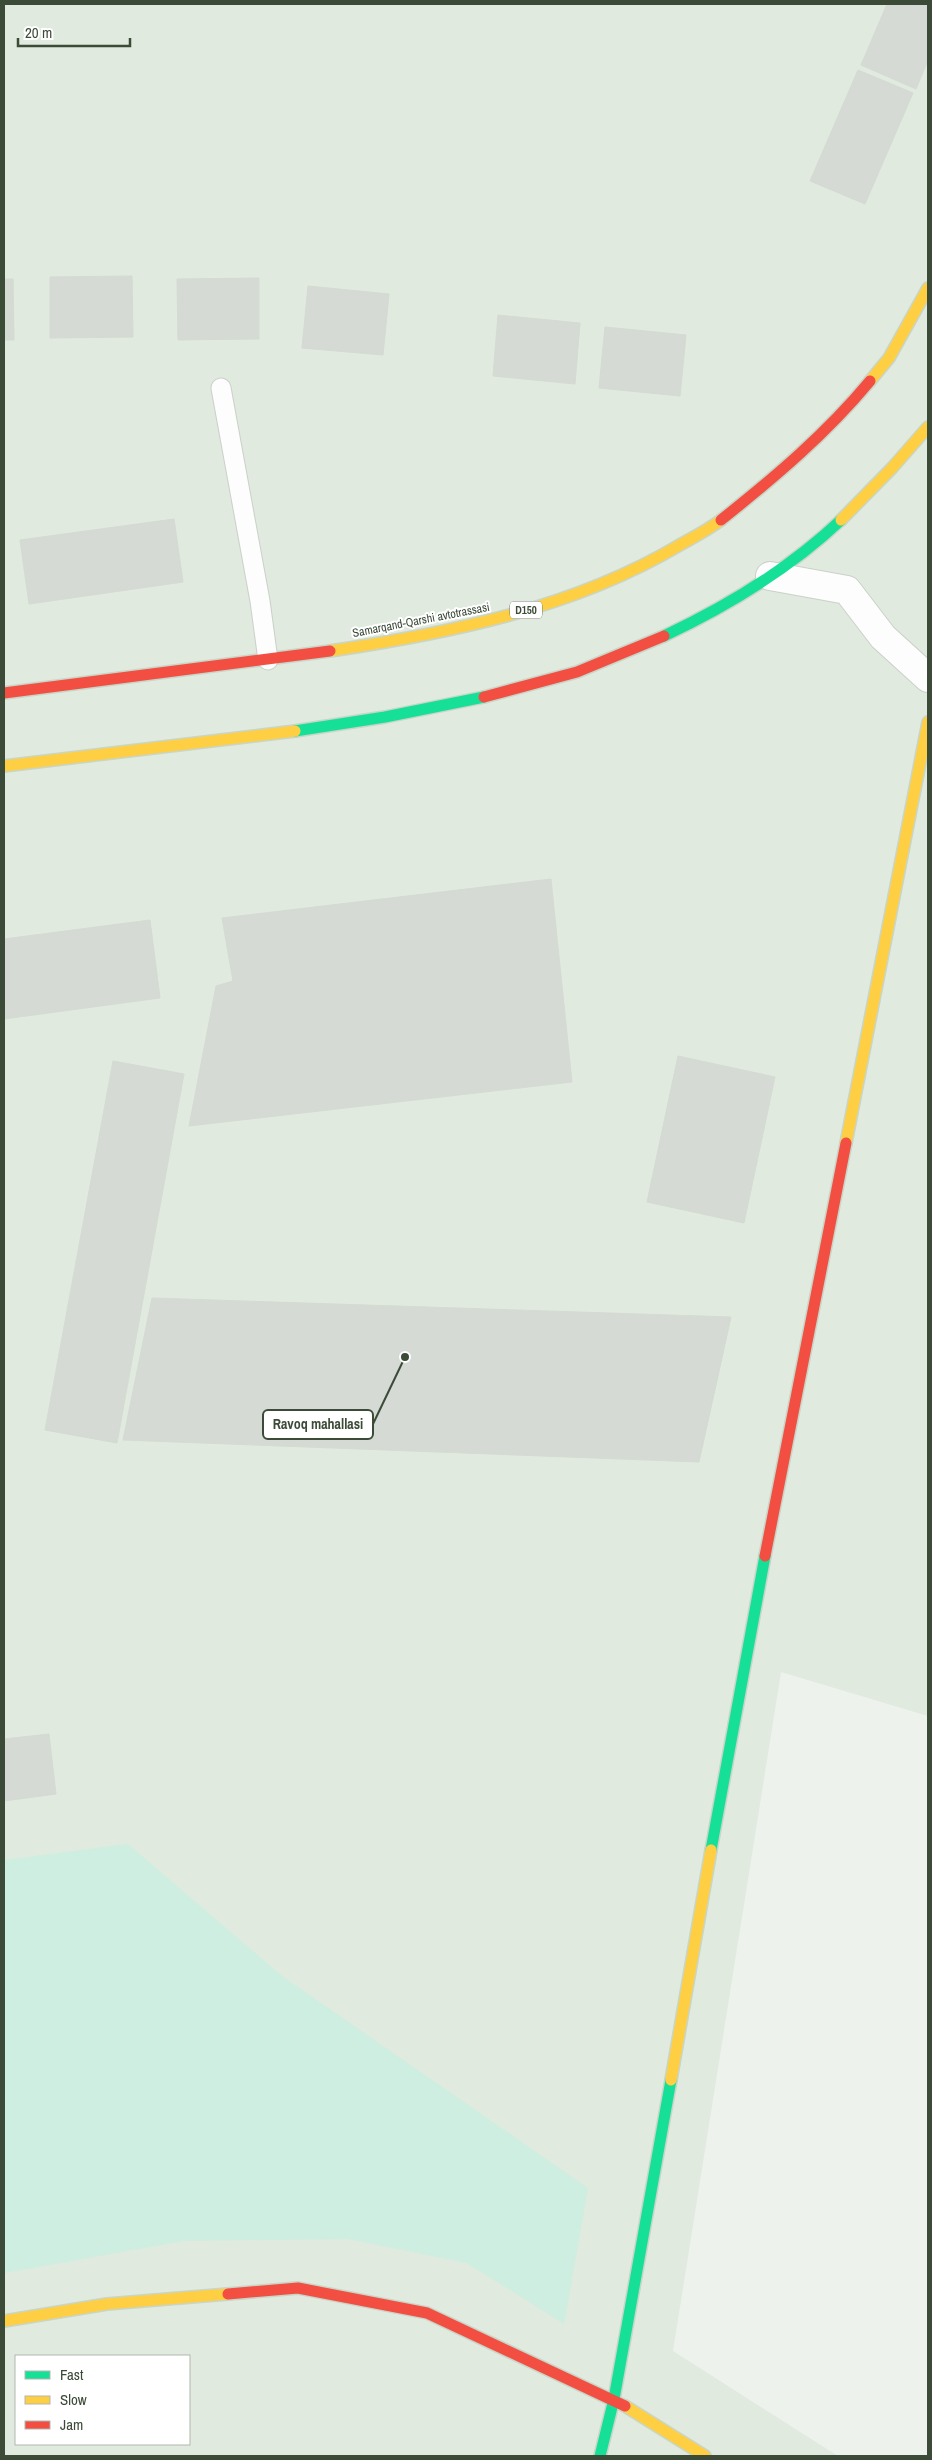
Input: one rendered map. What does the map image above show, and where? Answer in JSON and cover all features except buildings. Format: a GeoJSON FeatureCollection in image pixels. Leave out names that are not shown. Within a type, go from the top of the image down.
{"type":"FeatureCollection","features":[{"type":"Feature","properties":{"kind":"street","name":"Samarqand-Qarshi avtotrassasi"},"geometry":{"type":"LineString","coordinates":[[4,693],[268,660],[384,643],[500,618],[572,596],[641,568],[717,523],[784,470],[841,416],[889,358],[928,288]]}},
{"type":"Feature","properties":{"kind":"street"},"geometry":{"type":"LineString","coordinates":[[4,766],[245,738],[379,719],[512,691],[577,672],[638,649],[706,614],[770,576],[864,500],[928,427]]}},
{"type":"Feature","properties":{"kind":"street"},"geometry":{"type":"LineString","coordinates":[[770,576],[846,590],[882,637],[928,678]]}},
{"type":"Feature","properties":{"kind":"street"},"geometry":{"type":"LineString","coordinates":[[600,2456],[614,2399],[751,1626],[928,722]]}},
{"type":"Feature","properties":{"kind":"street"},"geometry":{"type":"LineString","coordinates":[[4,2321],[107,2304],[298,2288],[427,2313],[614,2399],[705,2456]]}},
{"type":"Feature","properties":{"kind":"lane"},"geometry":{"type":"LineString","coordinates":[[221,388],[260,601],[268,660]]}},
{"type":"Feature","properties":{"kind":"shaded area"},"geometry":{"type":"Polygon","coordinates":[[[4,4],[928,4],[928,1716],[781,1672],[673,2351],[838,2456],[4,2456],[4,4]]]}},
{"type":"Feature","properties":{"kind":"green space"},"geometry":{"type":"Polygon","coordinates":[[[128,1844],[282,1976],[588,2188],[564,2324],[467,2263],[348,2239],[183,2241],[4,2273],[4,1860],[128,1844]]]}},
{"type":"Feature","properties":{"kind":"traffic: fast"},"geometry":{"type":"LineString","coordinates":[[664,636],[711,612],[757,585],[800,555],[841,520]]}},
{"type":"Feature","properties":{"kind":"traffic: fast"},"geometry":{"type":"LineString","coordinates":[[295,731],[385,717],[484,697]]}},
{"type":"Feature","properties":{"kind":"traffic: fast"},"geometry":{"type":"LineString","coordinates":[[711,1850],[765,1556]]}},
{"type":"Feature","properties":{"kind":"traffic: fast"},"geometry":{"type":"LineString","coordinates":[[600,2456],[614,2399],[671,2080]]}},
{"type":"Feature","properties":{"kind":"traffic: slow"},"geometry":{"type":"LineString","coordinates":[[870,381],[889,358],[928,288]]}},
{"type":"Feature","properties":{"kind":"traffic: slow"},"geometry":{"type":"LineString","coordinates":[[841,520],[892,468],[928,427]]}},
{"type":"Feature","properties":{"kind":"traffic: slow"},"geometry":{"type":"LineString","coordinates":[[330,651],[420,636],[510,615],[553,602],[638,568],[700,534],[721,520]]}},
{"type":"Feature","properties":{"kind":"traffic: slow"},"geometry":{"type":"LineString","coordinates":[[846,1143],[928,722]]}},
{"type":"Feature","properties":{"kind":"traffic: slow"},"geometry":{"type":"LineString","coordinates":[[4,766],[295,731]]}},
{"type":"Feature","properties":{"kind":"traffic: slow"},"geometry":{"type":"LineString","coordinates":[[671,2080],[711,1850]]}},
{"type":"Feature","properties":{"kind":"traffic: slow"},"geometry":{"type":"LineString","coordinates":[[4,2321],[107,2304],[228,2294]]}},
{"type":"Feature","properties":{"kind":"traffic: slow"},"geometry":{"type":"LineString","coordinates":[[625,2406],[705,2456]]}},
{"type":"Feature","properties":{"kind":"traffic: jam"},"geometry":{"type":"LineString","coordinates":[[721,520],[761,488],[818,437],[870,381]]}},
{"type":"Feature","properties":{"kind":"traffic: jam"},"geometry":{"type":"LineString","coordinates":[[484,697],[577,672],[664,636]]}},
{"type":"Feature","properties":{"kind":"traffic: jam"},"geometry":{"type":"LineString","coordinates":[[4,693],[330,651]]}},
{"type":"Feature","properties":{"kind":"traffic: jam"},"geometry":{"type":"LineString","coordinates":[[765,1556],[846,1143]]}},
{"type":"Feature","properties":{"kind":"traffic: jam"},"geometry":{"type":"LineString","coordinates":[[228,2294],[298,2288],[427,2313],[625,2406]]}},
{"type":"Feature","properties":{"kind":"place","name":"Ravoq mahallasi"},"geometry":{"type":"Point","coordinates":[405,1357]}}]}
